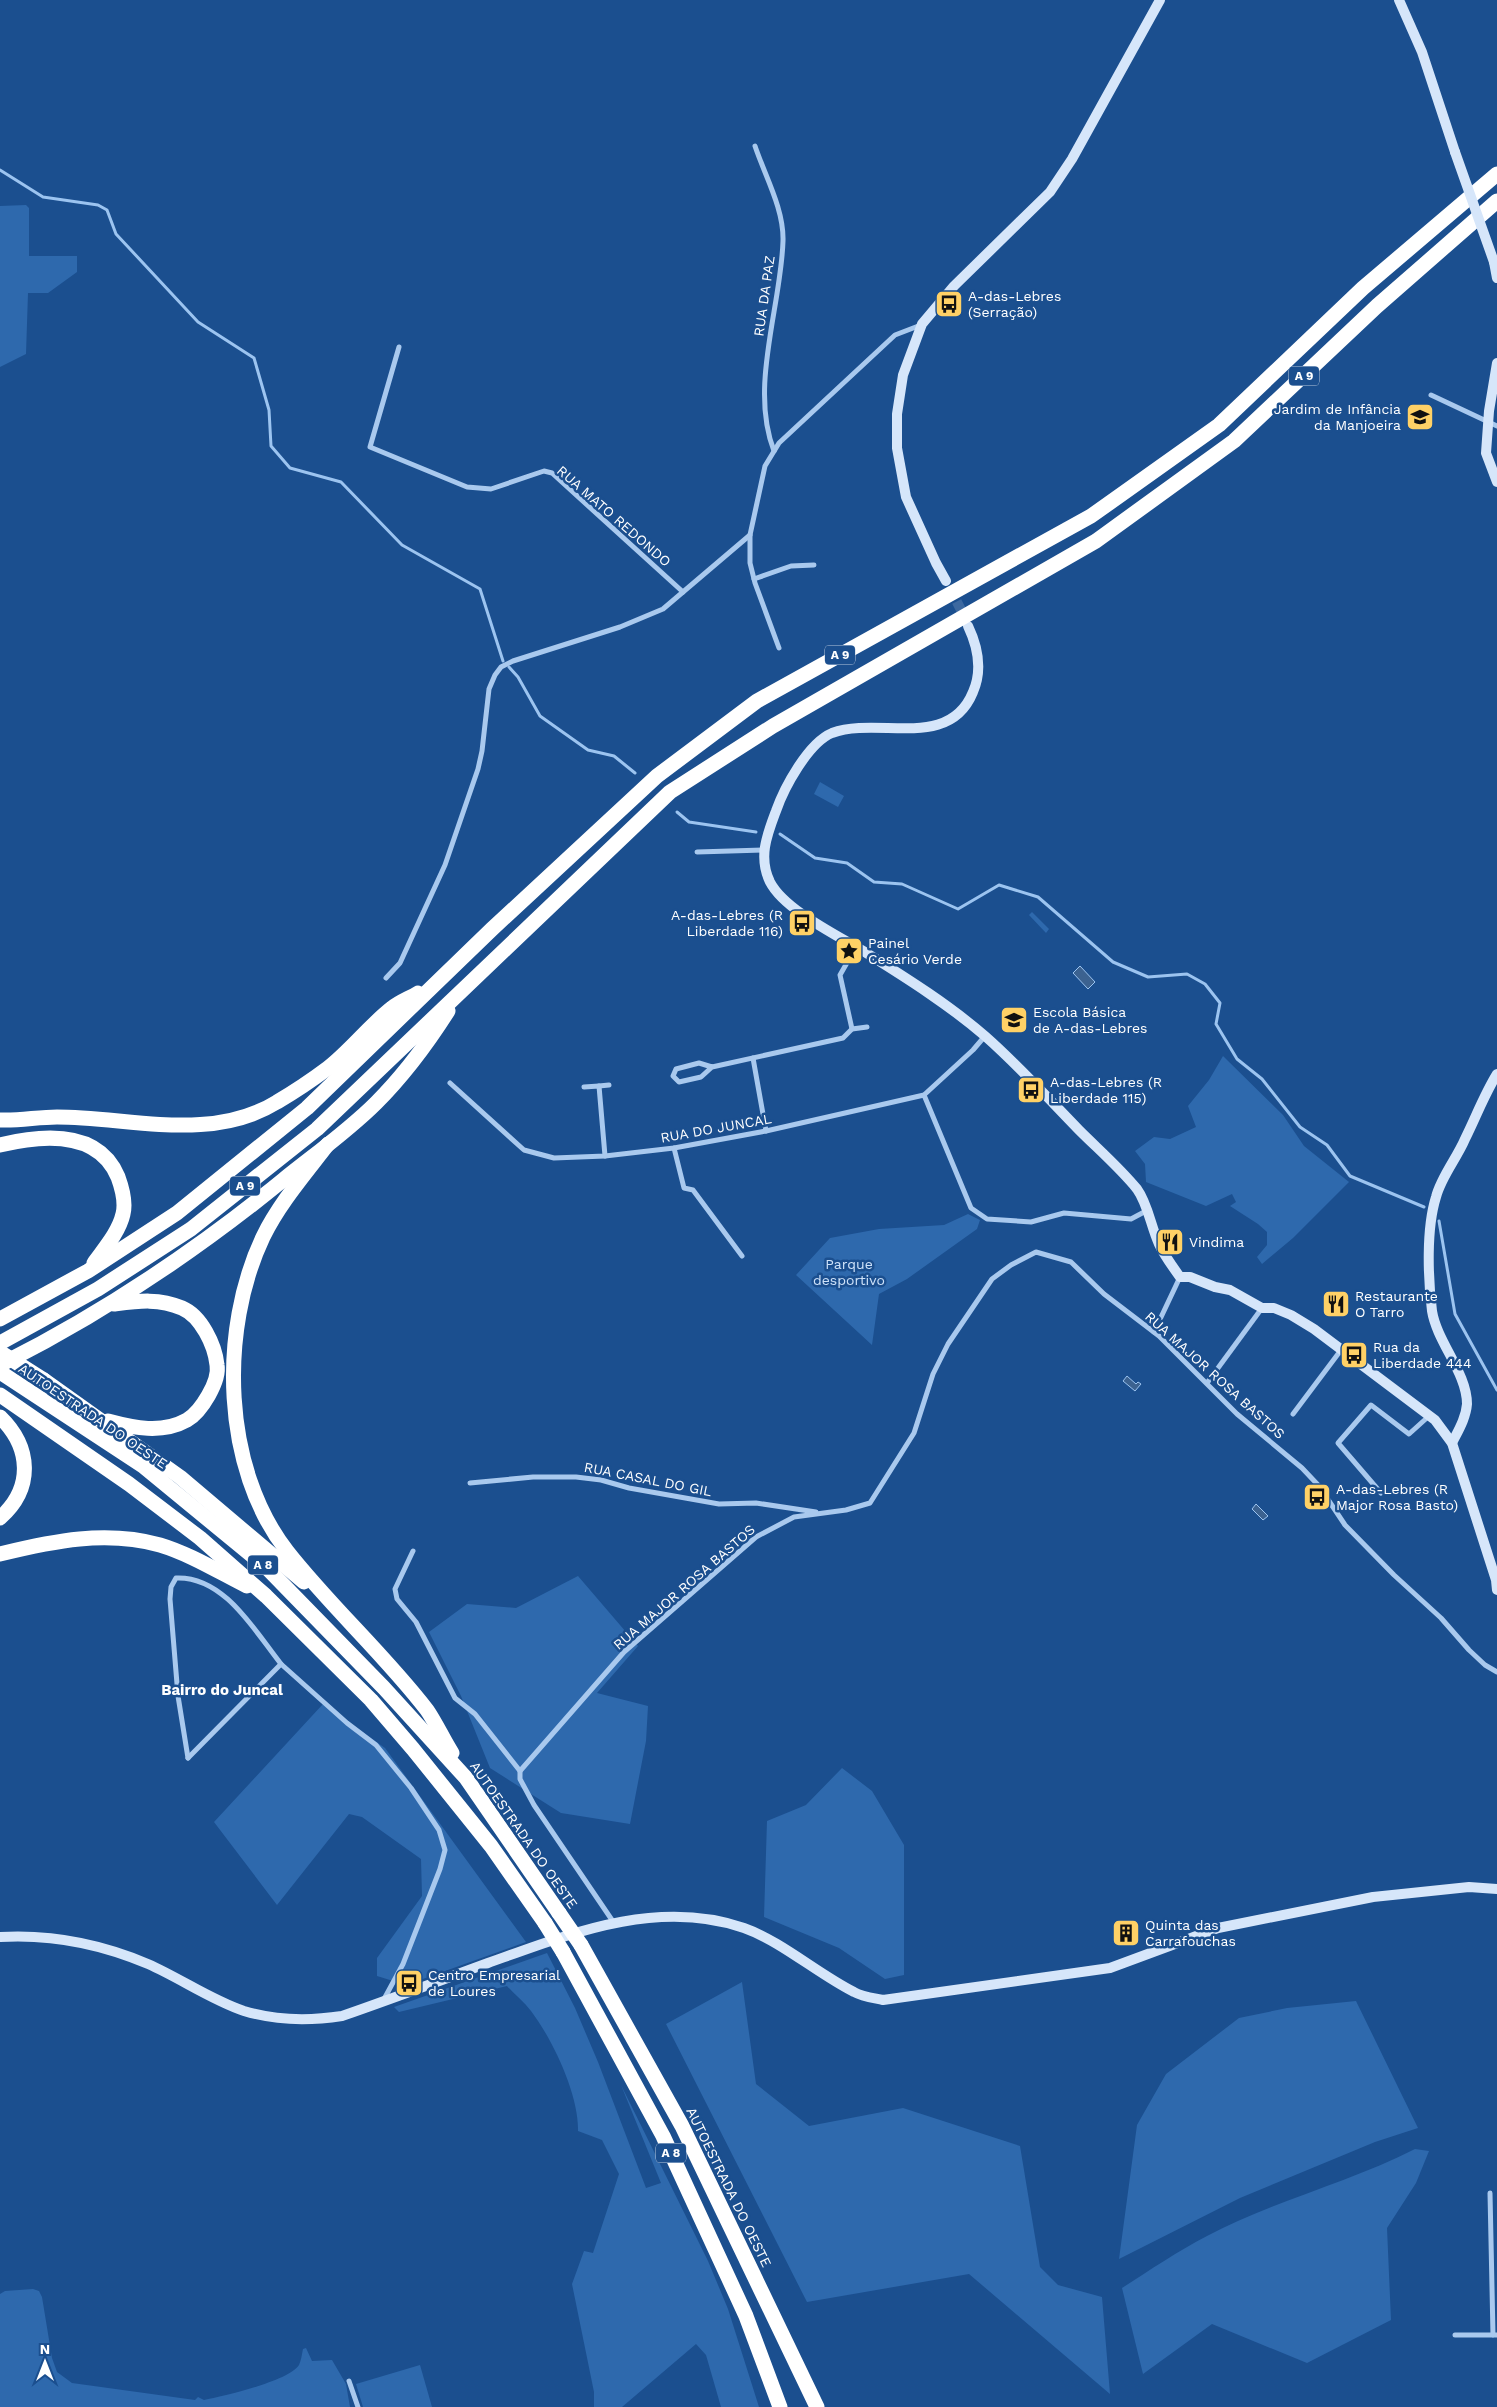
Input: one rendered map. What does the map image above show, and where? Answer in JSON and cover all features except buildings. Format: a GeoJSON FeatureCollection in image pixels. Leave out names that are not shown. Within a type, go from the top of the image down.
{"type":"FeatureCollection","features":[{"type":"Feature","properties":{"kind":"highway","name":"A 9"},"geometry":{"type":"LineString","coordinates":[[0,1319],[88,1271],[177,1213],[307,1108],[435,984],[657,776],[757,701],[1092,516],[1211,430],[1363,288],[1497,174]]}},
{"type":"Feature","properties":{"kind":"highway","name":"A 9"},"geometry":{"type":"LineString","coordinates":[[0,1343],[98,1289],[191,1229],[316,1129],[670,792],[773,726],[1096,541],[1234,442],[1377,306],[1497,201]]}},
{"type":"Feature","properties":{"kind":"highway"},"geometry":{"type":"LineString","coordinates":[[0,1125],[56,1117],[153,1125],[189,1125],[228,1121],[258,1112],[277,1103],[328,1068],[393,1006],[435,984]]}},
{"type":"Feature","properties":{"kind":"highway"},"geometry":{"type":"LineString","coordinates":[[0,1365],[110,1305],[201,1244],[328,1144],[376,1103],[413,1062],[425,1048],[461,990]]}},
{"type":"Feature","properties":{"kind":"highway"},"geometry":{"type":"LineString","coordinates":[[0,1120],[19,1121]]}},
{"type":"Feature","properties":{"kind":"highway"},"geometry":{"type":"LineString","coordinates":[[0,1145],[30,1138],[68,1138],[97,1149],[114,1169],[123,1190],[123,1214],[115,1234],[88,1271]]}},
{"type":"Feature","properties":{"kind":"highway"},"geometry":{"type":"LineString","coordinates":[[328,1144],[293,1189],[263,1237],[239,1316],[234,1350],[232,1388],[238,1434],[247,1472],[267,1519],[286,1550],[428,1712],[466,1778]]}},
{"type":"Feature","properties":{"kind":"highway"},"geometry":{"type":"LineString","coordinates":[[100,1419],[134,1428],[154,1429],[188,1420],[200,1408],[210,1393],[218,1366],[204,1327],[184,1309],[163,1302],[147,1300],[110,1305]]}},
{"type":"Feature","properties":{"kind":"highway"},"geometry":{"type":"LineString","coordinates":[[0,1352],[44,1380],[180,1477],[341,1614]]}},
{"type":"Feature","properties":{"kind":"highway","name":"AUTOESTRADA DO OESTE"},"geometry":{"type":"LineString","coordinates":[[0,1372],[143,1466],[266,1568],[384,1688],[466,1778],[581,1945],[682,2126],[817,2407]]}},
{"type":"Feature","properties":{"kind":"highway","name":"A 8"},"geometry":{"type":"LineString","coordinates":[[4,1397],[129,1484],[200,1538],[266,1596],[371,1700],[491,1846],[563,1952],[663,2136],[746,2316],[780,2407]]}},
{"type":"Feature","properties":{"kind":"highway"},"geometry":{"type":"LineString","coordinates":[[0,1417],[13,1430],[24,1458],[24,1479],[18,1496],[9,1510],[0,1518]]}},
{"type":"Feature","properties":{"kind":"highway"},"geometry":{"type":"LineString","coordinates":[[0,1554],[79,1538],[122,1537],[160,1546],[266,1596]]}},
{"type":"Feature","properties":{"kind":"highway"},"geometry":{"type":"LineString","coordinates":[[0,1548],[32,1546]]}},
{"type":"Feature","properties":{"kind":"street"},"geometry":{"type":"LineString","coordinates":[[946,582],[906,497],[897,448],[897,414],[903,375],[922,324],[954,286],[1050,192],[1068,165],[1160,0]]}},
{"type":"Feature","properties":{"kind":"street"},"geometry":{"type":"LineString","coordinates":[[1399,0],[1422,52],[1494,262],[1497,278]]}},
{"type":"Feature","properties":{"kind":"street","name":"RUA DA PAZ"},"geometry":{"type":"LineString","coordinates":[[755,146],[781,218],[783,240],[768,346],[765,413],[769,438],[774,452]]}},
{"type":"Feature","properties":{"kind":"street"},"geometry":{"type":"LineString","coordinates":[[779,648],[750,563],[750,535],[765,466],[779,443],[895,334],[922,324]]}},
{"type":"Feature","properties":{"kind":"street","name":"RUA MATO REDONDO"},"geometry":{"type":"LineString","coordinates":[[399,347],[370,447],[468,487],[490,490],[544,471],[552,473],[683,592]]}},
{"type":"Feature","properties":{"kind":"street"},"geometry":{"type":"LineString","coordinates":[[1496,477],[1486,453],[1493,423],[1497,363]]}},
{"type":"Feature","properties":{"kind":"street"},"geometry":{"type":"LineString","coordinates":[[1431,395],[1493,423]]}},
{"type":"Feature","properties":{"kind":"street"},"geometry":{"type":"LineString","coordinates":[[386,978],[400,963],[445,866],[478,770],[482,752],[489,689],[501,667],[513,661],[645,617],[663,609],[750,535]]}},
{"type":"Feature","properties":{"kind":"street"},"geometry":{"type":"LineString","coordinates":[[754,579],[791,566],[814,565]]}},
{"type":"Feature","properties":{"kind":"street"},"geometry":{"type":"LineString","coordinates":[[968,626],[979,655],[978,681],[968,704],[951,720],[928,728],[854,728],[830,734],[818,744],[796,771],[778,806],[763,850],[771,883],[798,912],[911,982],[985,1036],[1138,1191],[1159,1244],[1180,1277]]}},
{"type":"Feature","properties":{"kind":"street"},"geometry":{"type":"LineString","coordinates":[[697,852],[763,850]]}},
{"type":"Feature","properties":{"kind":"street"},"geometry":{"type":"LineString","coordinates":[[852,1029],[840,976],[857,947]]}},
{"type":"Feature","properties":{"kind":"street"},"geometry":{"type":"LineString","coordinates":[[712,1067],[701,1077],[679,1082],[673,1076],[676,1069],[699,1063],[712,1067],[844,1038],[852,1029],[867,1027]]}},
{"type":"Feature","properties":{"kind":"street","name":"RUA DO JUNCAL"},"geometry":{"type":"LineString","coordinates":[[450,1083],[524,1150],[554,1158],[605,1156],[674,1148],[766,1131],[924,1094],[973,1050],[985,1036]]}},
{"type":"Feature","properties":{"kind":"street"},"geometry":{"type":"LineString","coordinates":[[753,1058],[766,1131]]}},
{"type":"Feature","properties":{"kind":"street"},"geometry":{"type":"LineString","coordinates":[[1452,1442],[1463,1421],[1467,1404],[1464,1386],[1432,1312],[1431,1220],[1436,1195],[1463,1145],[1483,1097],[1497,1074]]}},
{"type":"Feature","properties":{"kind":"street"},"geometry":{"type":"LineString","coordinates":[[584,1087],[609,1085]]}},
{"type":"Feature","properties":{"kind":"street"},"geometry":{"type":"LineString","coordinates":[[599,1086],[605,1156]]}},
{"type":"Feature","properties":{"kind":"street"},"geometry":{"type":"LineString","coordinates":[[924,1094],[971,1208],[987,1219],[1031,1222],[1064,1213],[1130,1219],[1146,1211]]}},
{"type":"Feature","properties":{"kind":"street"},"geometry":{"type":"LineString","coordinates":[[674,1148],[684,1188],[693,1190],[742,1256]]}},
{"type":"Feature","properties":{"kind":"street","name":"RUA MAJOR ROSA BASTOS"},"geometry":{"type":"LineString","coordinates":[[520,1771],[624,1652],[756,1537],[794,1517],[846,1510],[870,1503],[914,1433],[933,1374],[948,1344],[992,1279],[1011,1264],[1036,1252],[1071,1262],[1104,1294],[1154,1332],[1244,1420],[1302,1468],[1319,1486],[1345,1525],[1394,1575],[1441,1618],[1469,1650],[1485,1665],[1497,1672]]}},
{"type":"Feature","properties":{"kind":"street"},"geometry":{"type":"LineString","coordinates":[[1180,1277],[1190,1277],[1216,1288],[1230,1290],[1262,1308],[1274,1308],[1291,1315],[1314,1329],[1429,1416],[1452,1442],[1496,1580],[1497,1590]]}},
{"type":"Feature","properties":{"kind":"street"},"geometry":{"type":"LineString","coordinates":[[1154,1332],[1180,1277]]}},
{"type":"Feature","properties":{"kind":"street"},"geometry":{"type":"LineString","coordinates":[[1207,1383],[1262,1308]]}},
{"type":"Feature","properties":{"kind":"street"},"geometry":{"type":"LineString","coordinates":[[1293,1414],[1342,1350]]}},
{"type":"Feature","properties":{"kind":"street"},"geometry":{"type":"LineString","coordinates":[[1381,1493],[1338,1443],[1371,1404],[1409,1434],[1429,1416]]}},
{"type":"Feature","properties":{"kind":"street","name":"RUA CASAL DO GIL"},"geometry":{"type":"LineString","coordinates":[[470,1483],[533,1477],[576,1477],[601,1480],[629,1488],[719,1504],[756,1503],[821,1513]]}},
{"type":"Feature","properties":{"kind":"street"},"geometry":{"type":"LineString","coordinates":[[413,1551],[395,1589],[396,1599],[416,1622],[454,1698],[475,1714],[520,1771],[520,1779],[534,1805],[614,1922]]}},
{"type":"Feature","properties":{"kind":"street"},"geometry":{"type":"LineString","coordinates":[[280,1664],[188,1758],[178,1696],[170,1599],[171,1588],[176,1578],[187,1578],[213,1587],[236,1608],[280,1664],[347,1723],[376,1745],[411,1788],[440,1830],[445,1850],[440,1869],[403,1964],[383,2001]]}},
{"type":"Feature","properties":{"kind":"street"},"geometry":{"type":"LineString","coordinates":[[0,1937],[33,1935],[73,1941],[115,1952],[149,1964],[243,2010],[270,2017],[308,2021],[342,2016],[538,1945],[614,1922],[636,1918],[673,1916],[716,1920],[745,1928],[856,1993],[883,2000],[1110,1968],[1218,1928],[1373,1897],[1469,1888],[1497,1889]]}},
{"type":"Feature","properties":{"kind":"street"},"geometry":{"type":"LineString","coordinates":[[1455,2335],[1495,2335],[1490,2193]]}},
{"type":"Feature","properties":{"kind":"street"},"geometry":{"type":"LineString","coordinates":[[349,2380],[358,2407]]}},
{"type":"Feature","properties":{"kind":"green space"},"geometry":{"type":"Polygon","coordinates":[[[26,205],[29,208],[29,256],[77,256],[77,272],[48,293],[28,293],[26,354],[0,367],[0,206],[26,205]]]}},
{"type":"Feature","properties":{"kind":"green space"},"geometry":{"type":"Polygon","coordinates":[[[820,782],[844,796],[838,807],[814,794],[820,782]]]}},
{"type":"Feature","properties":{"kind":"green space"},"geometry":{"type":"Polygon","coordinates":[[[1032,912],[1049,929],[1046,933],[1029,915],[1032,912]]]}},
{"type":"Feature","properties":{"kind":"green space"},"geometry":{"type":"Polygon","coordinates":[[[1223,1056],[1283,1115],[1304,1146],[1349,1182],[1293,1238],[1262,1264],[1257,1257],[1267,1245],[1267,1232],[1230,1206],[1236,1202],[1232,1194],[1206,1206],[1146,1182],[1145,1164],[1135,1151],[1154,1137],[1170,1139],[1196,1127],[1188,1106],[1209,1080],[1223,1056]]]}},
{"type":"Feature","properties":{"kind":"green space","name":"Parque desportivo"},"geometry":{"type":"Polygon","coordinates":[[[968,1214],[980,1220],[977,1229],[907,1279],[879,1294],[872,1345],[796,1275],[830,1238],[879,1229],[944,1225],[968,1214]]]}},
{"type":"Feature","properties":{"kind":"green space"},"geometry":{"type":"Polygon","coordinates":[[[578,1576],[638,1646],[597,1693],[648,1706],[646,1741],[630,1824],[561,1813],[490,1768],[461,1696],[429,1632],[467,1604],[516,1608],[578,1576]]]}},
{"type":"Feature","properties":{"kind":"green space"},"geometry":{"type":"Polygon","coordinates":[[[323,1704],[385,1748],[526,1942],[406,1985],[377,1976],[377,1958],[422,1896],[421,1859],[362,1817],[349,1814],[277,1905],[214,1822],[323,1704]]]}},
{"type":"Feature","properties":{"kind":"green space"},"geometry":{"type":"Polygon","coordinates":[[[842,1768],[872,1791],[904,1845],[904,1975],[885,1979],[839,1948],[764,1917],[767,1821],[806,1805],[842,1768]]]}},
{"type":"Feature","properties":{"kind":"green space"},"geometry":{"type":"Polygon","coordinates":[[[547,1953],[575,2008],[598,2062],[646,2188],[661,2183],[621,2085],[708,2261],[728,2309],[759,2407],[721,2407],[706,2355],[696,2344],[622,2407],[594,2407],[594,2392],[572,2284],[584,2251],[593,2253],[619,2174],[602,2140],[578,2131],[574,2101],[556,2052],[531,2011],[507,1986],[399,2012],[394,2007],[547,1953]]]}},
{"type":"Feature","properties":{"kind":"green space"},"geometry":{"type":"Polygon","coordinates":[[[742,1982],[756,2084],[809,2126],[903,2108],[1020,2146],[1040,2267],[1058,2285],[1102,2297],[1110,2394],[969,2274],[807,2302],[666,2024],[742,1982]]]}},
{"type":"Feature","properties":{"kind":"green space"},"geometry":{"type":"Polygon","coordinates":[[[1356,2001],[1418,2128],[1375,2142],[1240,2198],[1119,2259],[1137,2125],[1166,2074],[1239,2018],[1287,2008],[1356,2001]]]}},
{"type":"Feature","properties":{"kind":"green space"},"geometry":{"type":"Polygon","coordinates":[[[1415,2149],[1429,2151],[1416,2183],[1387,2228],[1391,2320],[1307,2363],[1212,2324],[1143,2374],[1122,2288],[1185,2248],[1232,2224],[1258,2212],[1364,2172],[1415,2149]]]}},
{"type":"Feature","properties":{"kind":"green space"},"geometry":{"type":"Polygon","coordinates":[[[33,2289],[39,2291],[42,2297],[52,2358],[57,2372],[72,2383],[195,2400],[198,2397],[204,2400],[255,2387],[283,2377],[299,2365],[303,2349],[306,2348],[312,2361],[332,2360],[346,2384],[350,2407],[0,2407],[0,2294],[5,2291],[33,2289]]]}},
{"type":"Feature","properties":{"kind":"green space"},"geometry":{"type":"Polygon","coordinates":[[[420,2365],[432,2407],[363,2407],[356,2384],[420,2365]]]}},
{"type":"Feature","properties":{"kind":"shaded area"},"geometry":{"type":"Polygon","coordinates":[[[1080,966],[1095,982],[1088,989],[1073,973],[1080,966]]]}},
{"type":"Feature","properties":{"kind":"shaded area"},"geometry":{"type":"Polygon","coordinates":[[[1127,1376],[1136,1384],[1138,1382],[1141,1384],[1135,1391],[1123,1381],[1127,1376]]]}},
{"type":"Feature","properties":{"kind":"shaded area"},"geometry":{"type":"Polygon","coordinates":[[[1256,1504],[1268,1516],[1263,1520],[1252,1509],[1256,1504]]]}},
{"type":"Feature","properties":{"kind":"waterway"},"geometry":{"type":"LineString","coordinates":[[0,170],[43,197],[98,205],[107,210],[116,234],[198,322],[254,358],[269,410],[271,446],[290,468],[341,482],[402,545],[480,589],[503,661]]}},
{"type":"Feature","properties":{"kind":"waterway"},"geometry":{"type":"LineString","coordinates":[[509,667],[518,677],[540,716],[588,750],[614,756],[635,773]]}},
{"type":"Feature","properties":{"kind":"waterway"},"geometry":{"type":"LineString","coordinates":[[677,812],[689,822],[756,832]]}},
{"type":"Feature","properties":{"kind":"waterway"},"geometry":{"type":"LineString","coordinates":[[780,834],[815,858],[847,863],[874,882],[902,884],[958,909],[999,885],[1038,897],[1113,962],[1148,977],[1187,974],[1205,984],[1220,1003],[1216,1024],[1237,1059],[1262,1079],[1300,1127],[1327,1145],[1350,1176],[1424,1207]]}},
{"type":"Feature","properties":{"kind":"waterway"},"geometry":{"type":"LineString","coordinates":[[1439,1221],[1455,1314],[1497,1390]]}},
{"type":"Feature","properties":{"kind":"tunnel"},"geometry":{"type":"LineString","coordinates":[[950,588],[966,620]]}},
{"type":"Feature","properties":{"kind":"place","name":"A-das-Lebres (Serração)"},"geometry":{"type":"Point","coordinates":[949,304]}},
{"type":"Feature","properties":{"kind":"place","name":"Jardim de Infância da Manjoeira"},"geometry":{"type":"Point","coordinates":[1420,417]}},
{"type":"Feature","properties":{"kind":"place","name":"A-das-Lebres (R Liberdade 116)"},"geometry":{"type":"Point","coordinates":[802,923]}},
{"type":"Feature","properties":{"kind":"place","name":"Painel Cesário Verde"},"geometry":{"type":"Point","coordinates":[849,951]}},
{"type":"Feature","properties":{"kind":"place","name":"Escola Básica de A-das-Lebres"},"geometry":{"type":"Point","coordinates":[1014,1020]}},
{"type":"Feature","properties":{"kind":"place","name":"A-das-Lebres (R Liberdade 115)"},"geometry":{"type":"Point","coordinates":[1031,1090]}},
{"type":"Feature","properties":{"kind":"place","name":"Vindima"},"geometry":{"type":"Point","coordinates":[1170,1242]}},
{"type":"Feature","properties":{"kind":"place","name":"Restaurante O Tarro"},"geometry":{"type":"Point","coordinates":[1336,1304]}},
{"type":"Feature","properties":{"kind":"place","name":"Rua da Liberdade 444"},"geometry":{"type":"Point","coordinates":[1354,1355]}},
{"type":"Feature","properties":{"kind":"place","name":"A-das-Lebres (R Major Rosa Basto)"},"geometry":{"type":"Point","coordinates":[1317,1497]}},
{"type":"Feature","properties":{"kind":"place","name":"Quinta das Carrafouchas"},"geometry":{"type":"Point","coordinates":[1126,1933]}},
{"type":"Feature","properties":{"kind":"place","name":"Centro Empresarial de Loures"},"geometry":{"type":"Point","coordinates":[409,1983]}},
{"type":"Feature","properties":{"kind":"district","name":"Bairro do Juncal"},"geometry":{"type":"Point","coordinates":[222,1690]}}]}
